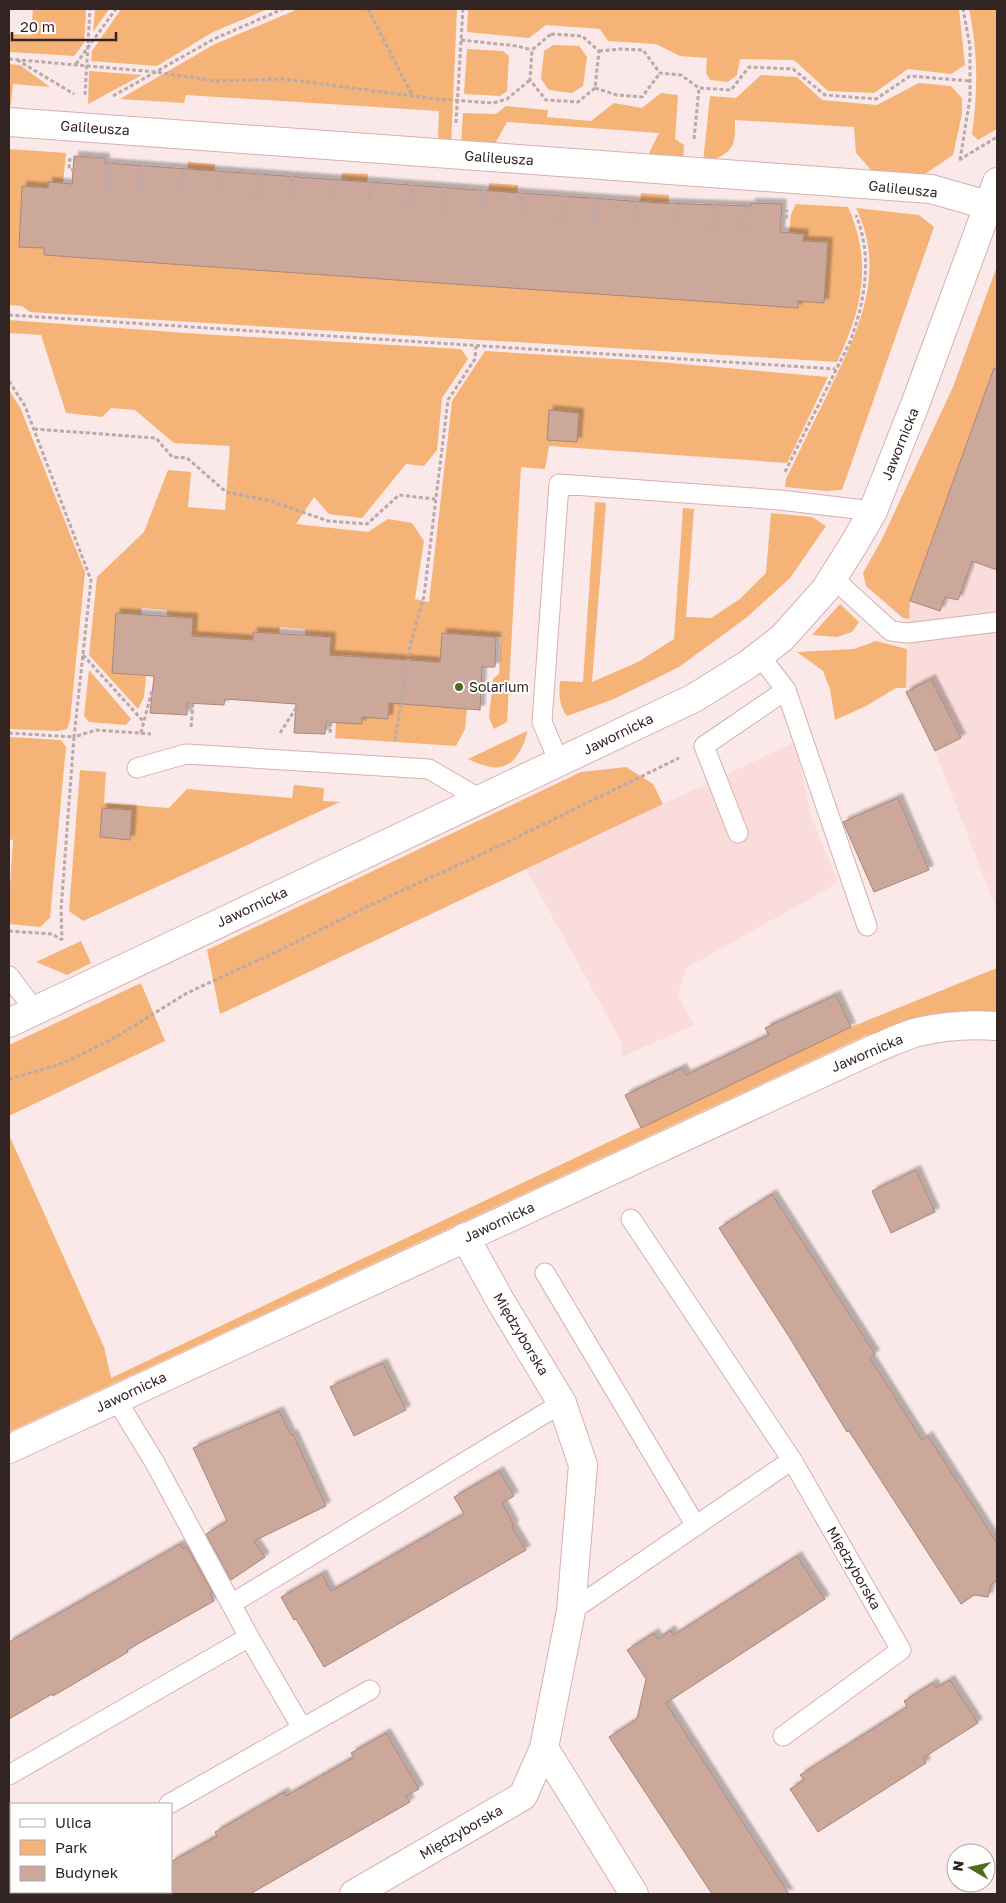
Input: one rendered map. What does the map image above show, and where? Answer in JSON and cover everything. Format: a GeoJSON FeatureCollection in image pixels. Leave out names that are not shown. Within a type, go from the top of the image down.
{"type":"FeatureCollection","features":[{"type":"Feature","properties":{"kind":"street","name":"Galileusza"},"geometry":{"type":"LineString","coordinates":[[9,122],[83,120],[691,172],[931,189],[994,196]]}},
{"type":"Feature","properties":{"kind":"street","name":"Jawornicka"},"geometry":{"type":"LineString","coordinates":[[9,1023],[694,698],[746,665],[782,638],[825,590],[873,511],[994,196]]}},
{"type":"Feature","properties":{"kind":"street","name":"Jawornicka"},"geometry":{"type":"LineString","coordinates":[[9,1449],[465,1237],[898,1040],[913,1034],[948,1027],[997,1026]]}},
{"type":"Feature","properties":{"kind":"street","name":"Międzyborska"},"geometry":{"type":"LineString","coordinates":[[354,1894],[523,1796],[544,1748],[572,1611],[583,1465],[562,1403],[501,1302],[465,1237]]}},
{"type":"Feature","properties":{"kind":"street"},"geometry":{"type":"LineString","coordinates":[[544,1748],[634,1894]]}},
{"type":"Feature","properties":{"kind":"lane"},"geometry":{"type":"LineString","coordinates":[[559,762],[542,722],[559,484],[780,500],[873,511]]}},
{"type":"Feature","properties":{"kind":"lane"},"geometry":{"type":"LineString","coordinates":[[833,578],[890,631],[908,633],[997,622]]}},
{"type":"Feature","properties":{"kind":"lane"},"geometry":{"type":"LineString","coordinates":[[759,655],[786,690],[867,926]]}},
{"type":"Feature","properties":{"kind":"lane"},"geometry":{"type":"LineString","coordinates":[[738,833],[704,746],[786,690]]}},
{"type":"Feature","properties":{"kind":"lane"},"geometry":{"type":"LineString","coordinates":[[137,768],[186,754],[429,769],[480,800]]}},
{"type":"Feature","properties":{"kind":"lane"},"geometry":{"type":"LineString","coordinates":[[9,976],[34,1011]]}},
{"type":"Feature","properties":{"kind":"lane"},"geometry":{"type":"LineString","coordinates":[[572,1611],[792,1460],[631,1219]]}},
{"type":"Feature","properties":{"kind":"lane"},"geometry":{"type":"LineString","coordinates":[[545,1273],[696,1526]]}},
{"type":"Feature","properties":{"kind":"lane"},"geometry":{"type":"LineString","coordinates":[[116,1399],[155,1463],[249,1637],[302,1728]]}},
{"type":"Feature","properties":{"kind":"lane"},"geometry":{"type":"LineString","coordinates":[[231,1604],[562,1403]]}},
{"type":"Feature","properties":{"kind":"lane","name":"Międzyborska"},"geometry":{"type":"LineString","coordinates":[[782,1736],[901,1650],[792,1460]]}},
{"type":"Feature","properties":{"kind":"lane"},"geometry":{"type":"LineString","coordinates":[[9,1775],[249,1637]]}},
{"type":"Feature","properties":{"kind":"lane"},"geometry":{"type":"LineString","coordinates":[[171,1803],[370,1690]]}},
{"type":"Feature","properties":{"kind":"path"},"geometry":{"type":"LineString","coordinates":[[83,120],[90,9]]}},
{"type":"Feature","properties":{"kind":"path"},"geometry":{"type":"LineString","coordinates":[[76,64],[116,9]]}},
{"type":"Feature","properties":{"kind":"path"},"geometry":{"type":"LineString","coordinates":[[83,120],[156,72],[214,39],[283,9]]}},
{"type":"Feature","properties":{"kind":"path"},"geometry":{"type":"LineString","coordinates":[[368,9],[412,96]]}},
{"type":"Feature","properties":{"kind":"path"},"geometry":{"type":"LineString","coordinates":[[456,128],[463,9]]}},
{"type":"Feature","properties":{"kind":"path"},"geometry":{"type":"LineString","coordinates":[[960,160],[970,98],[970,46],[963,9]]}},
{"type":"Feature","properties":{"kind":"path"},"geometry":{"type":"LineString","coordinates":[[599,51],[595,88],[578,102],[546,100],[530,80],[532,50],[551,34],[582,36],[599,51],[620,49],[644,50],[660,73],[681,75],[699,88],[731,90],[750,67],[793,69],[825,95],[876,99],[910,76],[970,82]]}},
{"type":"Feature","properties":{"kind":"path"},"geometry":{"type":"LineString","coordinates":[[461,40],[517,46],[532,50]]}},
{"type":"Feature","properties":{"kind":"path"},"geometry":{"type":"LineString","coordinates":[[9,59],[156,72],[215,80],[284,79],[412,96],[493,103],[507,99],[530,80]]}},
{"type":"Feature","properties":{"kind":"path"},"geometry":{"type":"LineString","coordinates":[[16,60],[84,100]]}},
{"type":"Feature","properties":{"kind":"path"},"geometry":{"type":"LineString","coordinates":[[595,88],[618,95],[642,97],[660,73]]}},
{"type":"Feature","properties":{"kind":"path"},"geometry":{"type":"LineString","coordinates":[[691,172],[699,88]]}},
{"type":"Feature","properties":{"kind":"path"},"geometry":{"type":"LineString","coordinates":[[953,164],[997,137]]}},
{"type":"Feature","properties":{"kind":"path"},"geometry":{"type":"LineString","coordinates":[[103,186],[109,186],[111,158]]}},
{"type":"Feature","properties":{"kind":"path"},"geometry":{"type":"LineString","coordinates":[[143,160],[141,188],[146,188]]}},
{"type":"Feature","properties":{"kind":"path"},"geometry":{"type":"LineString","coordinates":[[177,187],[182,188],[184,162]]}},
{"type":"Feature","properties":{"kind":"path"},"geometry":{"type":"LineString","coordinates":[[220,164],[218,192],[222,191]]}},
{"type":"Feature","properties":{"kind":"path"},"geometry":{"type":"LineString","coordinates":[[253,197],[259,197],[261,168]]}},
{"type":"Feature","properties":{"kind":"path"},"geometry":{"type":"LineString","coordinates":[[293,170],[291,199],[296,200]]}},
{"type":"Feature","properties":{"kind":"path"},"geometry":{"type":"LineString","coordinates":[[328,196],[333,197],[335,194],[336,171]]}},
{"type":"Feature","properties":{"kind":"path"},"geometry":{"type":"LineString","coordinates":[[371,175],[369,201],[372,201]]}},
{"type":"Feature","properties":{"kind":"path"},"geometry":{"type":"LineString","coordinates":[[404,207],[410,207],[413,179]]}},
{"type":"Feature","properties":{"kind":"path"},"geometry":{"type":"LineString","coordinates":[[444,181],[442,209],[447,210]]}},
{"type":"Feature","properties":{"kind":"path"},"geometry":{"type":"LineString","coordinates":[[479,207],[483,208],[485,182]]}},
{"type":"Feature","properties":{"kind":"path"},"geometry":{"type":"LineString","coordinates":[[522,186],[520,212],[524,213]]}},
{"type":"Feature","properties":{"kind":"path"},"geometry":{"type":"LineString","coordinates":[[555,217],[562,218],[564,189]]}},
{"type":"Feature","properties":{"kind":"path"},"geometry":{"type":"LineString","coordinates":[[595,191],[593,220],[598,220]]}},
{"type":"Feature","properties":{"kind":"path"},"geometry":{"type":"LineString","coordinates":[[630,219],[634,219],[636,193]]}},
{"type":"Feature","properties":{"kind":"path"},"geometry":{"type":"LineString","coordinates":[[673,195],[672,222],[674,222]]}},
{"type":"Feature","properties":{"kind":"path"},"geometry":{"type":"LineString","coordinates":[[706,228],[712,228],[714,199]]}},
{"type":"Feature","properties":{"kind":"path"},"geometry":{"type":"LineString","coordinates":[[745,201],[743,230],[749,231]]}},
{"type":"Feature","properties":{"kind":"path"},"geometry":{"type":"LineString","coordinates":[[780,500],[783,477],[850,342],[857,323],[865,283],[865,249],[863,235],[855,214]]}},
{"type":"Feature","properties":{"kind":"path"},"geometry":{"type":"LineString","coordinates":[[9,315],[835,369]]}},
{"type":"Feature","properties":{"kind":"path"},"geometry":{"type":"LineString","coordinates":[[395,741],[410,646],[424,596],[448,400],[474,359],[476,346]]}},
{"type":"Feature","properties":{"kind":"path"},"geometry":{"type":"LineString","coordinates":[[9,381],[25,406],[90,580],[74,737],[60,910],[62,940],[52,934],[9,931]]}},
{"type":"Feature","properties":{"kind":"path"},"geometry":{"type":"LineString","coordinates":[[34,429],[156,438],[172,457],[187,458],[226,492],[271,501],[328,521],[367,524],[399,495],[436,498]]}},
{"type":"Feature","properties":{"kind":"path"},"geometry":{"type":"LineString","coordinates":[[83,655],[144,722]]}},
{"type":"Feature","properties":{"kind":"path"},"geometry":{"type":"LineString","coordinates":[[141,733],[152,690]]}},
{"type":"Feature","properties":{"kind":"path"},"geometry":{"type":"LineString","coordinates":[[188,702],[193,702],[191,736]]}},
{"type":"Feature","properties":{"kind":"path"},"geometry":{"type":"LineString","coordinates":[[278,735],[296,708]]}},
{"type":"Feature","properties":{"kind":"path"},"geometry":{"type":"LineString","coordinates":[[326,721],[331,721],[330,738]]}},
{"type":"Feature","properties":{"kind":"path"},"geometry":{"type":"LineString","coordinates":[[9,733],[74,737]]}},
{"type":"Feature","properties":{"kind":"path"},"geometry":{"type":"LineString","coordinates":[[9,1079],[58,1065],[80,1055],[116,1037],[187,992],[495,848],[704,746]]}},
{"type":"Feature","properties":{"kind":"shaded area"},"geometry":{"type":"Polygon","coordinates":[[[993,378],[997,378],[997,911],[935,751],[906,692],[910,601],[979,410],[993,378]]]}},
{"type":"Feature","properties":{"kind":"shaded area"},"geometry":{"type":"Polygon","coordinates":[[[795,742],[811,816],[838,883],[686,968],[678,995],[694,1025],[621,1057],[621,1041],[526,869],[795,742]]]}},
{"type":"Feature","properties":{"kind":"green space"},"geometry":{"type":"Polygon","coordinates":[[[33,9],[86,9],[84,43],[74,56],[9,52],[9,34],[31,35],[33,9]]]}},
{"type":"Feature","properties":{"kind":"green space"},"geometry":{"type":"Polygon","coordinates":[[[95,9],[109,9],[93,32],[95,9]]]}},
{"type":"Feature","properties":{"kind":"green space"},"geometry":{"type":"Polygon","coordinates":[[[121,9],[268,9],[213,32],[157,66],[91,61],[92,51],[121,9]]]}},
{"type":"Feature","properties":{"kind":"green space"},"geometry":{"type":"Polygon","coordinates":[[[298,9],[457,9],[451,146],[440,141],[438,137],[439,111],[186,95],[184,103],[120,99],[213,45],[298,9]]]}},
{"type":"Feature","properties":{"kind":"green space"},"geometry":{"type":"Polygon","coordinates":[[[468,9],[959,9],[965,65],[951,74],[908,69],[874,93],[828,91],[794,60],[740,59],[737,75],[728,82],[710,80],[706,73],[707,58],[680,56],[656,44],[608,41],[600,29],[546,25],[529,38],[467,32],[468,9]]]}},
{"type":"Feature","properties":{"kind":"green space"},"geometry":{"type":"Polygon","coordinates":[[[969,9],[997,9],[997,129],[978,140],[972,134],[976,71],[969,9]]]}},
{"type":"Feature","properties":{"kind":"green space"},"geometry":{"type":"Polygon","coordinates":[[[553,45],[579,46],[587,57],[583,86],[572,93],[549,90],[541,79],[544,51],[553,45]]]}},
{"type":"Feature","properties":{"kind":"green space"},"geometry":{"type":"Polygon","coordinates":[[[467,49],[503,51],[509,56],[507,91],[500,96],[464,94],[467,49]]]}},
{"type":"Feature","properties":{"kind":"green space"},"geometry":{"type":"Polygon","coordinates":[[[9,64],[20,65],[50,87],[13,84],[11,105],[9,104],[9,64]]]}},
{"type":"Feature","properties":{"kind":"green space"},"geometry":{"type":"Polygon","coordinates":[[[89,71],[142,75],[88,104],[89,71]]]}},
{"type":"Feature","properties":{"kind":"green space"},"geometry":{"type":"Polygon","coordinates":[[[761,75],[797,77],[822,100],[877,105],[919,83],[951,86],[962,98],[962,114],[953,155],[922,176],[874,173],[856,153],[854,127],[735,120],[734,140],[730,149],[718,158],[703,162],[710,96],[736,98],[761,75]]]}},
{"type":"Feature","properties":{"kind":"green space"},"geometry":{"type":"Polygon","coordinates":[[[661,93],[678,95],[675,139],[684,145],[683,162],[646,159],[659,133],[507,122],[492,149],[461,146],[463,113],[496,114],[506,106],[548,110],[547,117],[591,121],[614,103],[642,108],[661,93]]]}},
{"type":"Feature","properties":{"kind":"green space"},"geometry":{"type":"Polygon","coordinates":[[[9,149],[66,153],[63,183],[49,182],[48,188],[22,187],[19,247],[44,248],[44,255],[70,257],[70,250],[94,259],[144,262],[145,255],[170,264],[798,307],[798,301],[824,303],[828,243],[803,241],[803,234],[789,233],[791,214],[796,204],[848,207],[856,228],[860,247],[862,267],[858,304],[853,323],[837,362],[30,312],[22,306],[9,305],[9,149]]]}},
{"type":"Feature","properties":{"kind":"green space"},"geometry":{"type":"Polygon","coordinates":[[[188,162],[215,164],[212,208],[185,206],[188,162]]]}},
{"type":"Feature","properties":{"kind":"green space"},"geometry":{"type":"Polygon","coordinates":[[[342,173],[368,174],[364,212],[340,199],[342,173]]]}},
{"type":"Feature","properties":{"kind":"green space"},"geometry":{"type":"Polygon","coordinates":[[[489,183],[518,185],[515,226],[487,224],[489,183]]]}},
{"type":"Feature","properties":{"kind":"green space"},"geometry":{"type":"Polygon","coordinates":[[[641,193],[669,195],[666,239],[637,237],[641,193]]]}},
{"type":"Feature","properties":{"kind":"green space"},"geometry":{"type":"Polygon","coordinates":[[[856,208],[919,215],[934,227],[842,490],[826,491],[785,487],[786,479],[849,348],[865,303],[869,280],[869,256],[865,232],[856,208]]]}},
{"type":"Feature","properties":{"kind":"green space"},"geometry":{"type":"Polygon","coordinates":[[[997,266],[997,378],[993,378],[979,410],[910,601],[909,619],[903,618],[866,586],[863,573],[882,539],[953,387],[997,266]]]}},
{"type":"Feature","properties":{"kind":"green space"},"geometry":{"type":"Polygon","coordinates":[[[9,320],[200,334],[461,349],[468,359],[442,398],[437,450],[424,466],[406,464],[362,518],[329,514],[314,497],[296,524],[368,532],[388,519],[412,523],[424,541],[415,599],[429,602],[452,401],[485,351],[648,361],[828,377],[787,463],[549,446],[545,469],[521,467],[507,722],[494,729],[489,718],[493,679],[499,674],[501,637],[443,633],[435,706],[467,709],[465,729],[456,746],[335,738],[336,722],[362,724],[362,717],[388,719],[392,659],[340,655],[329,662],[331,638],[305,635],[305,629],[280,627],[279,634],[254,632],[253,640],[202,636],[201,644],[167,616],[167,610],[142,608],[141,615],[116,613],[112,673],[146,676],[144,697],[138,709],[89,655],[97,577],[144,532],[168,470],[191,472],[188,507],[225,510],[230,446],[174,443],[135,410],[111,408],[102,417],[66,413],[41,335],[9,333],[9,320]]]}},
{"type":"Feature","properties":{"kind":"green space"},"geometry":{"type":"Polygon","coordinates":[[[9,390],[20,407],[85,572],[70,720],[67,729],[58,731],[9,729],[9,390]]]}},
{"type":"Feature","properties":{"kind":"green space"},"geometry":{"type":"Polygon","coordinates":[[[595,502],[606,503],[592,682],[638,662],[674,639],[683,508],[694,509],[686,617],[711,618],[740,599],[766,573],[771,513],[812,517],[826,526],[790,578],[746,618],[679,667],[614,699],[567,716],[560,700],[560,681],[583,682],[595,502]]]}},
{"type":"Feature","properties":{"kind":"green space"},"geometry":{"type":"Polygon","coordinates":[[[840,604],[859,622],[852,632],[837,637],[812,635],[840,604]]]}},
{"type":"Feature","properties":{"kind":"green space"},"geometry":{"type":"Polygon","coordinates":[[[876,641],[907,649],[906,688],[896,688],[866,706],[835,720],[830,689],[823,671],[797,652],[854,649],[876,641]]]}},
{"type":"Feature","properties":{"kind":"green space"},"geometry":{"type":"Polygon","coordinates":[[[89,670],[131,719],[126,725],[89,722],[84,716],[89,670]]]}},
{"type":"Feature","properties":{"kind":"green space"},"geometry":{"type":"Polygon","coordinates":[[[527,731],[520,751],[513,760],[501,767],[489,767],[468,759],[527,731]]]}},
{"type":"Feature","properties":{"kind":"green space"},"geometry":{"type":"Polygon","coordinates":[[[9,737],[61,740],[66,747],[50,918],[40,927],[9,924],[13,840],[9,839],[9,737]]]}},
{"type":"Feature","properties":{"kind":"green space"},"geometry":{"type":"Polygon","coordinates":[[[626,767],[653,784],[663,804],[220,1014],[207,950],[581,772],[626,767]]]}},
{"type":"Feature","properties":{"kind":"green space"},"geometry":{"type":"Polygon","coordinates":[[[80,770],[106,772],[104,803],[169,808],[187,789],[292,798],[294,785],[324,788],[323,801],[340,802],[83,921],[69,911],[80,770]]]}},
{"type":"Feature","properties":{"kind":"green space"},"geometry":{"type":"Polygon","coordinates":[[[81,941],[91,963],[67,975],[36,962],[81,941]]]}},
{"type":"Feature","properties":{"kind":"green space"},"geometry":{"type":"Polygon","coordinates":[[[997,968],[997,1013],[910,1022],[865,1036],[9,1432],[9,1135],[104,1347],[111,1378],[851,1027],[997,968]]]}},
{"type":"Feature","properties":{"kind":"green space"},"geometry":{"type":"Polygon","coordinates":[[[141,983],[165,1041],[9,1116],[9,1045],[141,983]]]}},
{"type":"Feature","properties":{"kind":"building"},"geometry":{"type":"Polygon","coordinates":[[[74,156],[105,158],[105,163],[659,203],[751,206],[751,203],[782,204],[780,232],[804,234],[803,241],[828,242],[824,303],[798,301],[798,308],[44,255],[44,248],[19,247],[22,186],[48,188],[48,182],[72,184],[74,156]]]}},
{"type":"Feature","properties":{"kind":"building"},"geometry":{"type":"Polygon","coordinates":[[[994,368],[997,369],[997,570],[972,561],[958,600],[945,597],[940,611],[910,601],[994,368]]]}},
{"type":"Feature","properties":{"kind":"building"},"geometry":{"type":"Polygon","coordinates":[[[549,410],[579,413],[577,442],[547,440],[549,410]]]}},
{"type":"Feature","properties":{"kind":"building"},"geometry":{"type":"Polygon","coordinates":[[[116,613],[193,618],[192,636],[253,640],[253,632],[331,637],[330,655],[440,662],[442,633],[496,637],[495,667],[482,667],[480,710],[389,703],[388,719],[362,717],[362,724],[326,722],[325,734],[294,733],[296,704],[225,699],[224,705],[187,703],[187,715],[150,713],[154,676],[112,673],[116,613]]]}},
{"type":"Feature","properties":{"kind":"building"},"geometry":{"type":"Polygon","coordinates":[[[931,679],[961,738],[935,751],[906,692],[931,679]]]}},
{"type":"Feature","properties":{"kind":"building"},"geometry":{"type":"Polygon","coordinates":[[[898,798],[929,870],[874,892],[843,822],[898,798]]]}},
{"type":"Feature","properties":{"kind":"building"},"geometry":{"type":"Polygon","coordinates":[[[102,808],[132,810],[130,840],[100,837],[102,808]]]}},
{"type":"Feature","properties":{"kind":"building"},"geometry":{"type":"Polygon","coordinates":[[[836,995],[851,1027],[641,1128],[625,1095],[682,1068],[686,1075],[769,1035],[765,1028],[836,995]]]}},
{"type":"Feature","properties":{"kind":"building"},"geometry":{"type":"Polygon","coordinates":[[[916,1170],[935,1212],[891,1233],[872,1191],[916,1170]]]}},
{"type":"Feature","properties":{"kind":"building"},"geometry":{"type":"Polygon","coordinates":[[[772,1194],[875,1354],[870,1358],[922,1440],[928,1436],[997,1543],[997,1580],[991,1585],[988,1597],[974,1595],[961,1604],[849,1431],[847,1432],[788,1335],[719,1228],[772,1194]]]}},
{"type":"Feature","properties":{"kind":"building"},"geometry":{"type":"Polygon","coordinates":[[[383,1363],[406,1410],[354,1436],[330,1387],[383,1363]]]}},
{"type":"Feature","properties":{"kind":"building"},"geometry":{"type":"Polygon","coordinates":[[[279,1411],[291,1435],[293,1434],[326,1506],[254,1541],[265,1557],[231,1580],[206,1534],[227,1521],[193,1448],[279,1411]]]}},
{"type":"Feature","properties":{"kind":"building"},"geometry":{"type":"Polygon","coordinates":[[[499,1471],[514,1496],[502,1503],[514,1525],[512,1527],[526,1550],[324,1667],[281,1597],[322,1574],[331,1591],[464,1514],[454,1497],[499,1471]]]}},
{"type":"Feature","properties":{"kind":"building"},"geometry":{"type":"Polygon","coordinates":[[[180,1544],[183,1549],[187,1547],[212,1592],[210,1594],[214,1601],[127,1650],[128,1652],[53,1696],[52,1694],[9,1719],[9,1642],[180,1544]]]}},
{"type":"Feature","properties":{"kind":"building"},"geometry":{"type":"Polygon","coordinates":[[[797,1556],[825,1599],[666,1703],[789,1894],[712,1894],[609,1737],[637,1719],[646,1679],[627,1650],[654,1633],[658,1639],[670,1630],[674,1635],[797,1556]]]}},
{"type":"Feature","properties":{"kind":"building"},"geometry":{"type":"Polygon","coordinates":[[[950,1680],[978,1723],[923,1758],[926,1763],[818,1832],[790,1789],[804,1780],[800,1775],[907,1707],[904,1701],[933,1683],[936,1688],[950,1680]]]}},
{"type":"Feature","properties":{"kind":"building"},"geometry":{"type":"Polygon","coordinates":[[[386,1733],[419,1789],[406,1796],[410,1802],[250,1894],[171,1894],[172,1861],[217,1836],[215,1832],[284,1792],[286,1796],[354,1757],[351,1753],[386,1733]]]}},
{"type":"Feature","properties":{"kind":"place","name":"Solarium"},"geometry":{"type":"Point","coordinates":[459,687]}}]}
